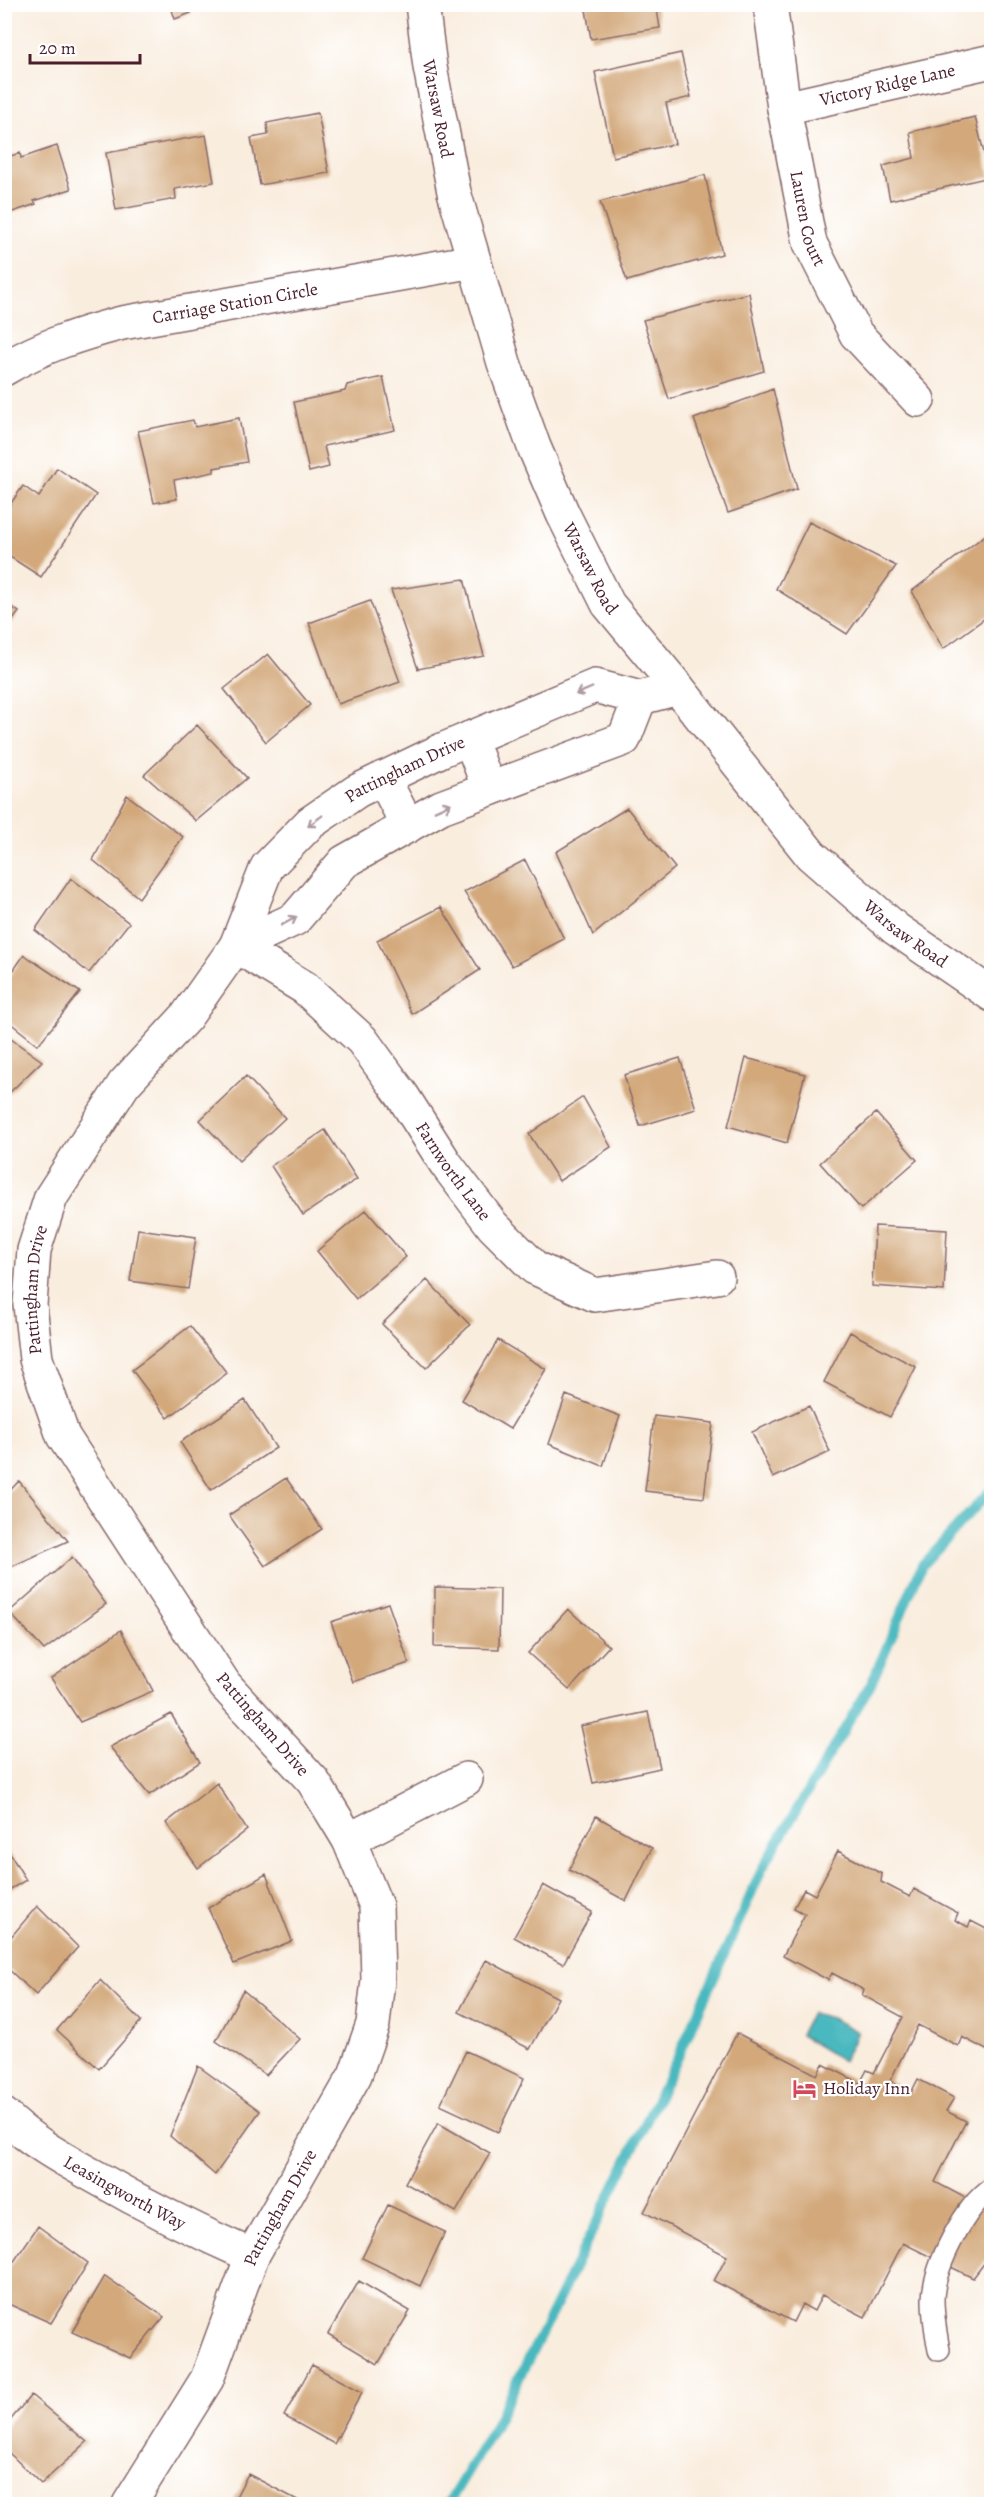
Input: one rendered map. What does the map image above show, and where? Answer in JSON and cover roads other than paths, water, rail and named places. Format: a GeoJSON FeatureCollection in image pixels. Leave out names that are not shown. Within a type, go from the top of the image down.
{"type":"FeatureCollection","features":[{"type":"Feature","properties":{"kind":"street","name":"Warsaw Road"},"geometry":{"type":"LineString","coordinates":[[422,4],[430,67],[454,192],[512,384],[534,447],[563,514],[608,604],[811,855],[896,929],[992,996]]}},
{"type":"Feature","properties":{"kind":"street","name":"Lauren Court"},"geometry":{"type":"LineString","coordinates":[[770,4],[784,108],[810,243],[856,334],[918,400]]}},
{"type":"Feature","properties":{"kind":"street","name":"Victory Ridge Lane"},"geometry":{"type":"LineString","coordinates":[[784,108],[992,61]]}},
{"type":"Feature","properties":{"kind":"street","name":"Carriage Station Circle"},"geometry":{"type":"LineString","coordinates":[[4,369],[29,354],[72,336],[122,323],[474,261]]}},
{"type":"Feature","properties":{"kind":"street","name":"Pattingham Drive"},"geometry":{"type":"LineString","coordinates":[[129,2505],[207,2379],[252,2256],[355,2075],[373,2024],[378,1980],[375,1906],[350,1840],[313,1781],[225,1685],[63,1436],[36,1359],[30,1305],[34,1250],[51,1197],[124,1084],[186,1017],[236,946],[267,867],[310,824],[357,791],[383,778],[470,738],[595,686],[640,698],[678,688]]}},
{"type":"Feature","properties":{"kind":"street"},"geometry":{"type":"LineString","coordinates":[[236,946],[295,920],[344,862],[441,807],[624,739],[640,698]]}},
{"type":"Feature","properties":{"kind":"street"},"geometry":{"type":"LineString","coordinates":[[470,738],[489,789]]}},
{"type":"Feature","properties":{"kind":"street"},"geometry":{"type":"LineString","coordinates":[[383,778],[408,826]]}},
{"type":"Feature","properties":{"kind":"street","name":"Farnworth Lane"},"geometry":{"type":"LineString","coordinates":[[236,946],[305,988],[362,1040],[402,1095],[446,1164],[486,1218],[535,1268],[595,1295],[717,1277]]}},
{"type":"Feature","properties":{"kind":"street"},"geometry":{"type":"LineString","coordinates":[[350,1840],[466,1779]]}},
{"type":"Feature","properties":{"kind":"street","name":"Leasingworth Way"},"geometry":{"type":"LineString","coordinates":[[4,2115],[54,2153],[95,2177],[154,2210],[252,2256]]}},
{"type":"Feature","properties":{"kind":"lane"},"geometry":{"type":"LineString","coordinates":[[939,2350],[933,2296],[939,2274],[948,2250],[967,2214],[992,2188]]}},
{"type":"Feature","properties":{"kind":"water"},"geometry":{"type":"Polygon","coordinates":[[[811,2013],[831,2018],[858,2032],[843,2061],[800,2035],[811,2013]]]}},
{"type":"Feature","properties":{"kind":"waterway"},"geometry":{"type":"LineString","coordinates":[[448,2504],[493,2429],[544,2329],[680,2053],[763,1867],[871,1684],[922,1565],[992,1489]]}},
{"type":"Feature","properties":{"kind":"place","name":"Holiday Inn"},"geometry":{"type":"Point","coordinates":[805,2088]}}]}
